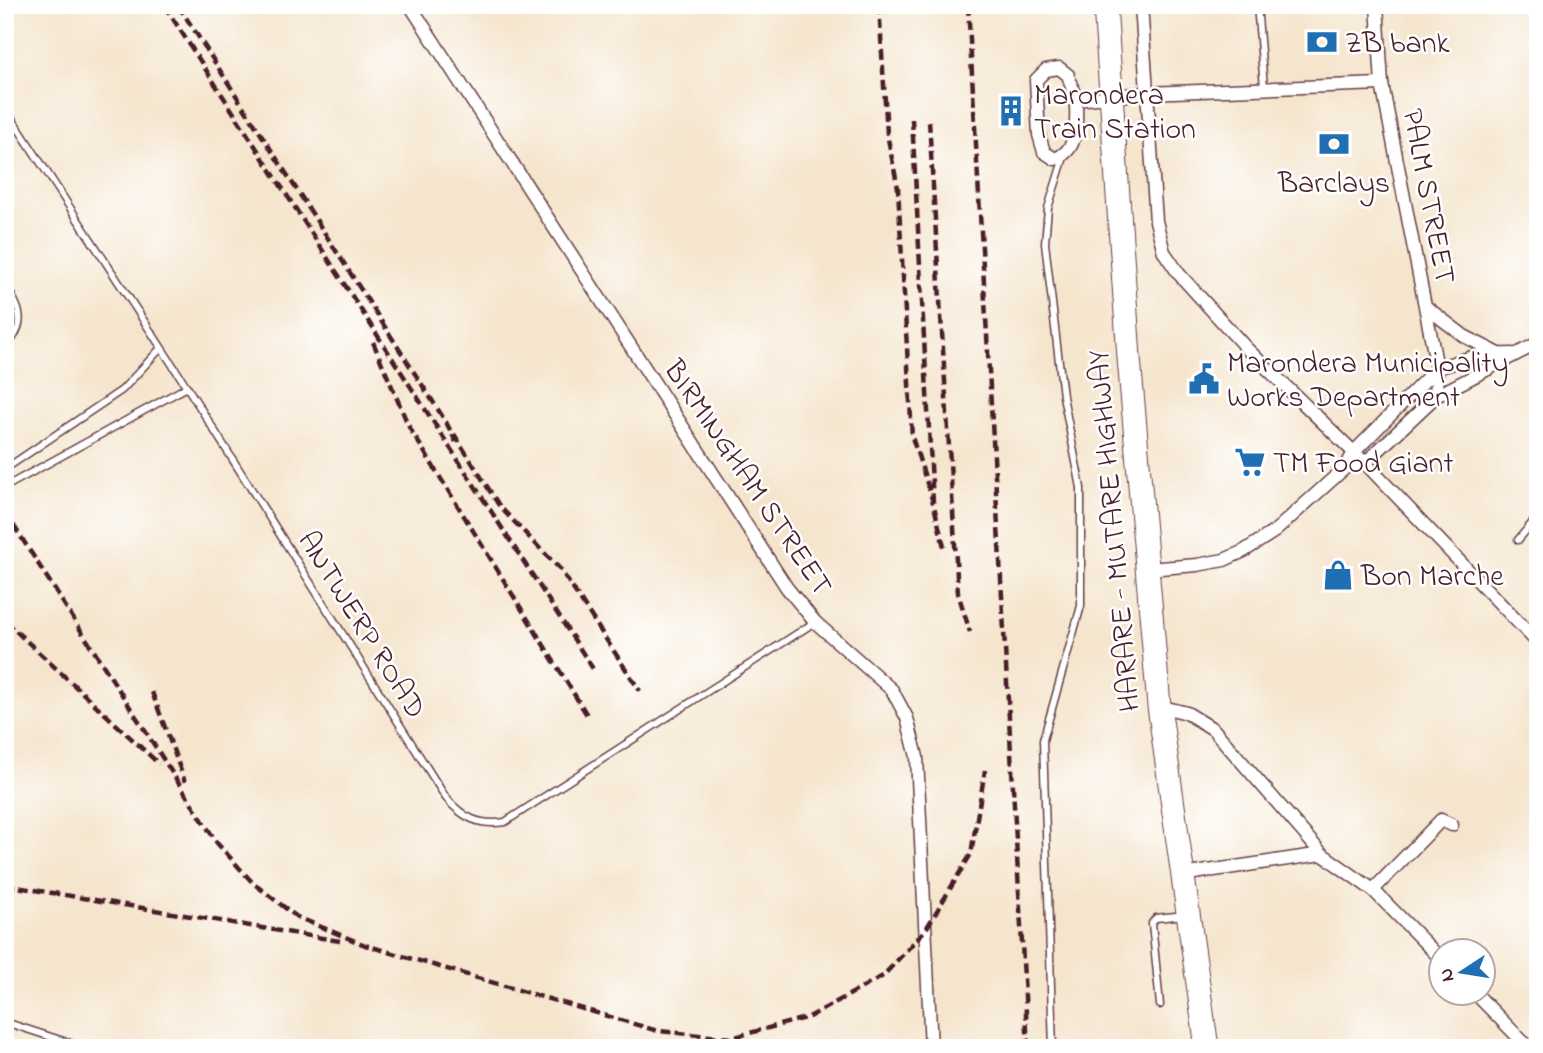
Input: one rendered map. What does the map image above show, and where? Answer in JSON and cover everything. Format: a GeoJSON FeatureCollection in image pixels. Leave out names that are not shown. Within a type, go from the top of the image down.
{"type":"FeatureCollection","features":[{"type":"Feature","properties":{"kind":"highway","name":"HARARE - MUTARE HIGHWAY"},"geometry":{"type":"LineString","coordinates":[[1105,5],[1133,420],[1159,706],[1186,915],[1207,1048]]}},
{"type":"Feature","properties":{"kind":"street","name":"BIRMINGHAM STREET"},"geometry":{"type":"LineString","coordinates":[[410,5],[787,588],[815,622],[892,690],[907,718],[917,771],[931,1048]]}},
{"type":"Feature","properties":{"kind":"street"},"geometry":{"type":"LineString","coordinates":[[1141,5],[1156,221],[1164,252],[1179,274],[1246,348],[1365,463],[1538,643]]}},
{"type":"Feature","properties":{"kind":"street","name":"PALM STREET"},"geometry":{"type":"LineString","coordinates":[[1377,5],[1382,84],[1437,368],[1436,396]]}},
{"type":"Feature","properties":{"kind":"street"},"geometry":{"type":"LineString","coordinates":[[1059,68],[1068,75],[1076,100],[1074,143],[1064,155],[1055,159],[1044,152],[1039,135],[1036,80],[1046,71],[1059,68]]}},
{"type":"Feature","properties":{"kind":"street"},"geometry":{"type":"LineString","coordinates":[[1076,100],[1146,93],[1382,84]]}},
{"type":"Feature","properties":{"kind":"street"},"geometry":{"type":"LineString","coordinates":[[1426,307],[1464,337],[1506,354]]}},
{"type":"Feature","properties":{"kind":"street"},"geometry":{"type":"LineString","coordinates":[[1346,467],[1365,463],[1436,396],[1506,354],[1538,343]]}},
{"type":"Feature","properties":{"kind":"street"},"geometry":{"type":"LineString","coordinates":[[1148,569],[1224,560],[1244,551],[1275,531],[1346,467],[1354,452],[1437,368],[1479,355],[1506,354]]}},
{"type":"Feature","properties":{"kind":"street"},"geometry":{"type":"LineString","coordinates":[[1159,706],[1187,713],[1213,729],[1322,853],[1373,891],[1428,947]]}},
{"type":"Feature","properties":{"kind":"street"},"geometry":{"type":"LineString","coordinates":[[1373,891],[1441,820],[1452,825]]}},
{"type":"Feature","properties":{"kind":"street"},"geometry":{"type":"LineString","coordinates":[[1181,875],[1322,853]]}},
{"type":"Feature","properties":{"kind":"street"},"geometry":{"type":"LineString","coordinates":[[1489,1007],[1529,1048]]}},
{"type":"Feature","properties":{"kind":"lane"},"geometry":{"type":"LineString","coordinates":[[1257,5],[1264,88]]}},
{"type":"Feature","properties":{"kind":"lane","name":"ANTWERP ROAD"},"geometry":{"type":"LineString","coordinates":[[5,108],[187,387],[446,799],[460,814],[489,824],[505,821],[815,622]]}},
{"type":"Feature","properties":{"kind":"lane"},"geometry":{"type":"LineString","coordinates":[[1053,1048],[1043,740],[1080,606],[1081,488],[1063,396],[1045,243],[1048,208],[1064,155]]}},
{"type":"Feature","properties":{"kind":"lane"},"geometry":{"type":"LineString","coordinates":[[5,285],[16,302],[21,320],[17,335],[5,348]]}},
{"type":"Feature","properties":{"kind":"lane"},"geometry":{"type":"LineString","coordinates":[[5,470],[122,390],[160,349]]}},
{"type":"Feature","properties":{"kind":"lane"},"geometry":{"type":"LineString","coordinates":[[6,485],[187,387]]}},
{"type":"Feature","properties":{"kind":"lane"},"geometry":{"type":"LineString","coordinates":[[1518,540],[1538,516]]}},
{"type":"Feature","properties":{"kind":"lane"},"geometry":{"type":"LineString","coordinates":[[1160,1005],[1152,923],[1156,918],[1186,915]]}},
{"type":"Feature","properties":{"kind":"lane"},"geometry":{"type":"LineString","coordinates":[[5,1022],[85,1048]]}},
{"type":"Feature","properties":{"kind":"railway"},"geometry":{"type":"LineString","coordinates":[[164,5],[595,672]]}},
{"type":"Feature","properties":{"kind":"railway"},"geometry":{"type":"LineString","coordinates":[[178,5],[446,422],[456,442]]}},
{"type":"Feature","properties":{"kind":"railway"},"geometry":{"type":"LineString","coordinates":[[879,5],[887,134],[898,188],[912,437],[933,502]]}},
{"type":"Feature","properties":{"kind":"railway"},"geometry":{"type":"LineString","coordinates":[[968,5],[1028,1048]]}},
{"type":"Feature","properties":{"kind":"railway"},"geometry":{"type":"LineString","coordinates":[[912,119],[933,502],[945,551]]}},
{"type":"Feature","properties":{"kind":"railway"},"geometry":{"type":"LineString","coordinates":[[929,121],[958,593],[970,632]]}},
{"type":"Feature","properties":{"kind":"railway"},"geometry":{"type":"LineString","coordinates":[[373,342],[409,427],[587,715]]}},
{"type":"Feature","properties":{"kind":"railway"},"geometry":{"type":"LineString","coordinates":[[454,434],[500,507],[560,569],[640,691]]}},
{"type":"Feature","properties":{"kind":"railway"},"geometry":{"type":"LineString","coordinates":[[5,512],[217,843],[253,883],[297,917],[365,945],[658,1031],[731,1038],[809,1017],[883,976],[926,929],[971,854],[985,770]]}},
{"type":"Feature","properties":{"kind":"railway"},"geometry":{"type":"LineString","coordinates":[[5,621],[159,764]]}},
{"type":"Feature","properties":{"kind":"railway"},"geometry":{"type":"LineString","coordinates":[[152,692],[185,782]]}},
{"type":"Feature","properties":{"kind":"railway"},"geometry":{"type":"LineString","coordinates":[[5,885],[340,941]]}},
{"type":"Feature","properties":{"kind":"place","name":"ZB bank"},"geometry":{"type":"Point","coordinates":[1322,42]}},
{"type":"Feature","properties":{"kind":"place","name":"Marondera Train Station"},"geometry":{"type":"Point","coordinates":[1011,111]}},
{"type":"Feature","properties":{"kind":"place","name":"Barclays"},"geometry":{"type":"Point","coordinates":[1334,144]}},
{"type":"Feature","properties":{"kind":"place","name":"Marondera Municipality Works Department"},"geometry":{"type":"Point","coordinates":[1204,379]}},
{"type":"Feature","properties":{"kind":"place","name":"TM Food Giant"},"geometry":{"type":"Point","coordinates":[1250,462]}},
{"type":"Feature","properties":{"kind":"place","name":"Bon Marche"},"geometry":{"type":"Point","coordinates":[1338,575]}}]}
